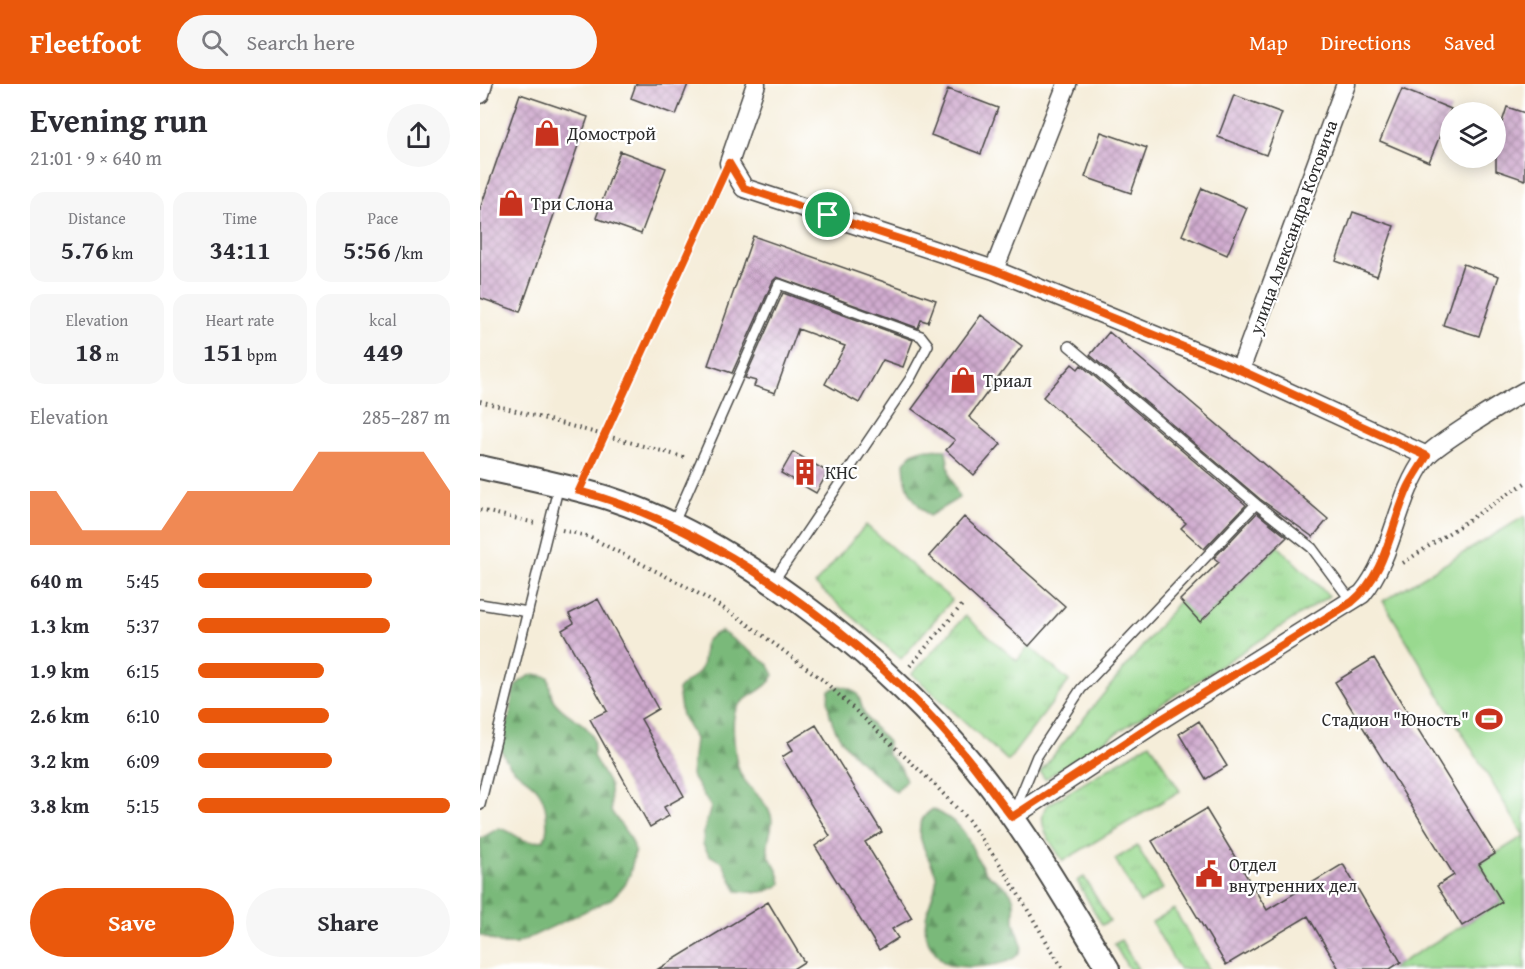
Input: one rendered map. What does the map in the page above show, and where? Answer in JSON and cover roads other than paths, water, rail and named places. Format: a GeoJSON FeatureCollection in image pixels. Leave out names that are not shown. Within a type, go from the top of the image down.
{"type":"FeatureCollection","features":[{"type":"Feature","properties":{"kind":"street"},"geometry":{"type":"LineString","coordinates":[[480,94],[483,84]]}},
{"type":"Feature","properties":{"kind":"street"},"geometry":{"type":"LineString","coordinates":[[756,84],[729,163],[744,188],[994,270],[1240,370],[1427,456]]}},
{"type":"Feature","properties":{"kind":"street"},"geometry":{"type":"LineString","coordinates":[[994,270],[1067,84]]}},
{"type":"Feature","properties":{"kind":"street","name":"улица Александра Котовича"},"geometry":{"type":"LineString","coordinates":[[1240,370],[1346,84]]}},
{"type":"Feature","properties":{"kind":"street"},"geometry":{"type":"LineString","coordinates":[[1012,817],[1157,722],[1352,602],[1370,584],[1382,563],[1408,487],[1427,456],[1524,389]]}},
{"type":"Feature","properties":{"kind":"street"},"geometry":{"type":"LineString","coordinates":[[480,467],[609,498],[673,525],[726,552],[840,633],[895,683],[959,748],[1012,817],[1108,969]]}},
{"type":"Feature","properties":{"kind":"lane"},"geometry":{"type":"LineString","coordinates":[[673,525],[779,284],[921,336],[927,345],[910,379],[771,584]]}},
{"type":"Feature","properties":{"kind":"lane"},"geometry":{"type":"LineString","coordinates":[[1069,346],[1256,504],[1312,548],[1352,602]]}},
{"type":"Feature","properties":{"kind":"lane"},"geometry":{"type":"LineString","coordinates":[[480,805],[549,526],[569,488]]}},
{"type":"Feature","properties":{"kind":"lane"},"geometry":{"type":"LineString","coordinates":[[1012,817],[1037,756],[1081,689],[1256,504]]}},
{"type":"Feature","properties":{"kind":"lane"},"geometry":{"type":"LineString","coordinates":[[480,604],[528,612]]}},
{"type":"Feature","properties":{"kind":"place","name":"Домострой"},"geometry":{"type":"Point","coordinates":[547,133]}},
{"type":"Feature","properties":{"kind":"place","name":"Три Слона"},"geometry":{"type":"Point","coordinates":[511,203]}},
{"type":"Feature","properties":{"kind":"place","name":"Триал"},"geometry":{"type":"Point","coordinates":[963,380]}},
{"type":"Feature","properties":{"kind":"place","name":"КНС"},"geometry":{"type":"Point","coordinates":[805,472]}},
{"type":"Feature","properties":{"kind":"place","name":"Стадион \"Юность\""},"geometry":{"type":"Point","coordinates":[1489,719]}},
{"type":"Feature","properties":{"kind":"place","name":"Отдел внутренних дел"},"geometry":{"type":"Point","coordinates":[1209,874]}}]}
